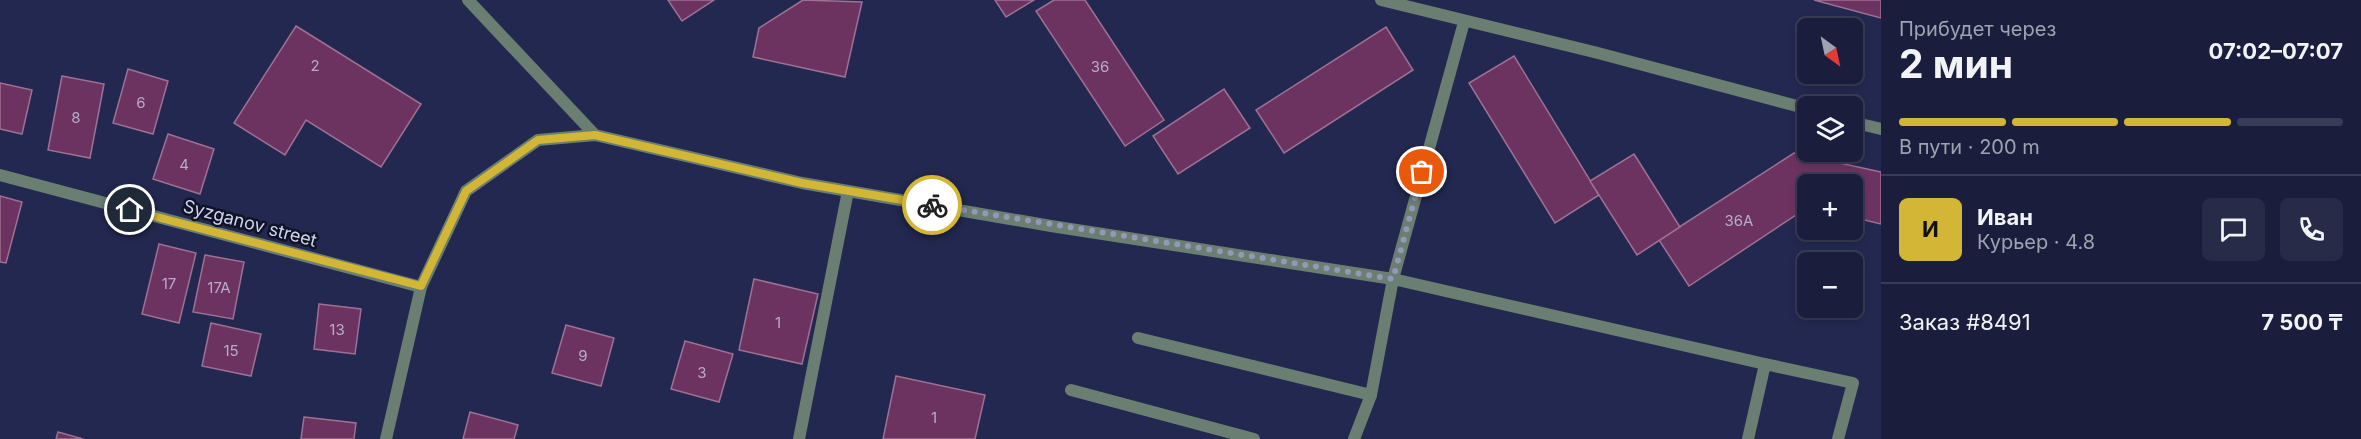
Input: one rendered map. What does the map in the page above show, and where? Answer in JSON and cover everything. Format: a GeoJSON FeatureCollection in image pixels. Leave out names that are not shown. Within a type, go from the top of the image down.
{"type":"FeatureCollection","features":[{"type":"Feature","properties":{"kind":"street"},"geometry":{"type":"LineString","coordinates":[[468,0],[595,135]]}},
{"type":"Feature","properties":{"kind":"street"},"geometry":{"type":"LineString","coordinates":[[1381,0],[1598,53],[1797,107]]}},
{"type":"Feature","properties":{"kind":"street"},"geometry":{"type":"LineString","coordinates":[[1354,439],[1371,395],[1393,279],[1464,22]]}},
{"type":"Feature","properties":{"kind":"street"},"geometry":{"type":"LineString","coordinates":[[1863,125],[1881,129]]}},
{"type":"Feature","properties":{"kind":"street"},"geometry":{"type":"LineString","coordinates":[[387,439],[421,286],[466,191],[538,140],[595,135],[802,183],[1051,226],[1393,279],[1853,383],[1838,439]]}},
{"type":"Feature","properties":{"kind":"street","name":"Syzganov street"},"geometry":{"type":"LineString","coordinates":[[0,176],[421,286]]}},
{"type":"Feature","properties":{"kind":"street"},"geometry":{"type":"LineString","coordinates":[[799,439],[848,191]]}},
{"type":"Feature","properties":{"kind":"street"},"geometry":{"type":"LineString","coordinates":[[1138,338],[1371,395]]}},
{"type":"Feature","properties":{"kind":"street"},"geometry":{"type":"LineString","coordinates":[[1748,439],[1765,364]]}},
{"type":"Feature","properties":{"kind":"street"},"geometry":{"type":"LineString","coordinates":[[1071,390],[1254,439]]}},
{"type":"Feature","properties":{"kind":"building"},"geometry":{"type":"Polygon","coordinates":[[[668,0],[714,0],[682,21],[668,0]]]}},
{"type":"Feature","properties":{"kind":"building"},"geometry":{"type":"Polygon","coordinates":[[[803,0],[862,2],[845,77],[753,57],[759,28],[803,0]]]}},
{"type":"Feature","properties":{"kind":"building"},"geometry":{"type":"Polygon","coordinates":[[[995,0],[1034,0],[1006,17],[995,0]]]}},
{"type":"Feature","properties":{"kind":"building"},"geometry":{"type":"Polygon","coordinates":[[[1054,0],[1085,0],[1164,120],[1125,146],[1036,11],[1054,0]]]}},
{"type":"Feature","properties":{"kind":"building"},"geometry":{"type":"Polygon","coordinates":[[[1814,0],[1881,0],[1881,18],[1814,0]]]}},
{"type":"Feature","properties":{"kind":"building"},"geometry":{"type":"Polygon","coordinates":[[[296,26],[421,104],[381,167],[306,120],[285,155],[234,123],[296,26]]]}},
{"type":"Feature","properties":{"kind":"building"},"geometry":{"type":"Polygon","coordinates":[[[1386,27],[1413,70],[1284,153],[1256,110],[1386,27]]]}},
{"type":"Feature","properties":{"kind":"building"},"geometry":{"type":"Polygon","coordinates":[[[1514,56],[1599,195],[1555,223],[1469,83],[1514,56]]]}},
{"type":"Feature","properties":{"kind":"building"},"geometry":{"type":"Polygon","coordinates":[[[128,69],[168,81],[153,134],[113,123],[128,69]]]}},
{"type":"Feature","properties":{"kind":"building"},"geometry":{"type":"Polygon","coordinates":[[[62,76],[104,84],[90,158],[48,150],[62,76]]]}},
{"type":"Feature","properties":{"kind":"building"},"geometry":{"type":"Polygon","coordinates":[[[0,83],[32,90],[22,134],[0,129],[0,83]]]}},
{"type":"Feature","properties":{"kind":"building"},"geometry":{"type":"Polygon","coordinates":[[[1224,89],[1250,128],[1178,174],[1153,136],[1224,89]]]}},
{"type":"Feature","properties":{"kind":"building"},"geometry":{"type":"Polygon","coordinates":[[[168,134],[214,149],[200,194],[153,179],[168,134]]]}},
{"type":"Feature","properties":{"kind":"building"},"geometry":{"type":"Polygon","coordinates":[[[1794,153],[1797,154],[1797,162],[1835,162],[1881,172],[1881,224],[1863,220],[1863,174],[1797,174],[1797,214],[1689,286],[1659,240],[1794,153]]]}},
{"type":"Feature","properties":{"kind":"building"},"geometry":{"type":"Polygon","coordinates":[[[1634,154],[1680,227],[1637,255],[1590,181],[1634,154]]]}},
{"type":"Feature","properties":{"kind":"building"},"geometry":{"type":"Polygon","coordinates":[[[0,196],[22,202],[6,263],[0,262],[0,196]]]}},
{"type":"Feature","properties":{"kind":"building"},"geometry":{"type":"Polygon","coordinates":[[[159,244],[196,253],[179,323],[142,314],[159,244]]]}},
{"type":"Feature","properties":{"kind":"building"},"geometry":{"type":"Polygon","coordinates":[[[205,255],[244,262],[233,319],[193,312],[205,255]]]}},
{"type":"Feature","properties":{"kind":"building"},"geometry":{"type":"Polygon","coordinates":[[[754,279],[818,294],[802,364],[739,350],[754,279]]]}},
{"type":"Feature","properties":{"kind":"building"},"geometry":{"type":"Polygon","coordinates":[[[319,304],[361,309],[355,354],[314,349],[319,304]]]}},
{"type":"Feature","properties":{"kind":"building"},"geometry":{"type":"Polygon","coordinates":[[[211,323],[261,334],[251,376],[202,366],[211,323]]]}},
{"type":"Feature","properties":{"kind":"building"},"geometry":{"type":"Polygon","coordinates":[[[566,325],[614,338],[601,386],[552,373],[566,325]]]}},
{"type":"Feature","properties":{"kind":"building"},"geometry":{"type":"Polygon","coordinates":[[[685,341],[733,354],[719,402],[671,389],[685,341]]]}},
{"type":"Feature","properties":{"kind":"building"},"geometry":{"type":"Polygon","coordinates":[[[896,376],[985,395],[975,439],[883,439],[896,376]]]}},
{"type":"Feature","properties":{"kind":"building"},"geometry":{"type":"Polygon","coordinates":[[[470,412],[518,425],[514,439],[463,439],[470,412]]]}},
{"type":"Feature","properties":{"kind":"building"},"geometry":{"type":"Polygon","coordinates":[[[304,417],[356,423],[354,439],[301,439],[304,417]]]}},
{"type":"Feature","properties":{"kind":"building"},"geometry":{"type":"Polygon","coordinates":[[[58,432],[83,439],[56,439],[58,432]]]}},
{"type":"Feature","properties":{"kind":"way so far"},"geometry":{"type":"LineString","coordinates":[[932,205],[1051,226],[1393,279],[1422,172]]}},
{"type":"Feature","properties":{"kind":"route"},"geometry":{"type":"LineString","coordinates":[[130,210],[421,286],[466,191],[538,140],[595,135],[802,183],[932,205]]}}]}
